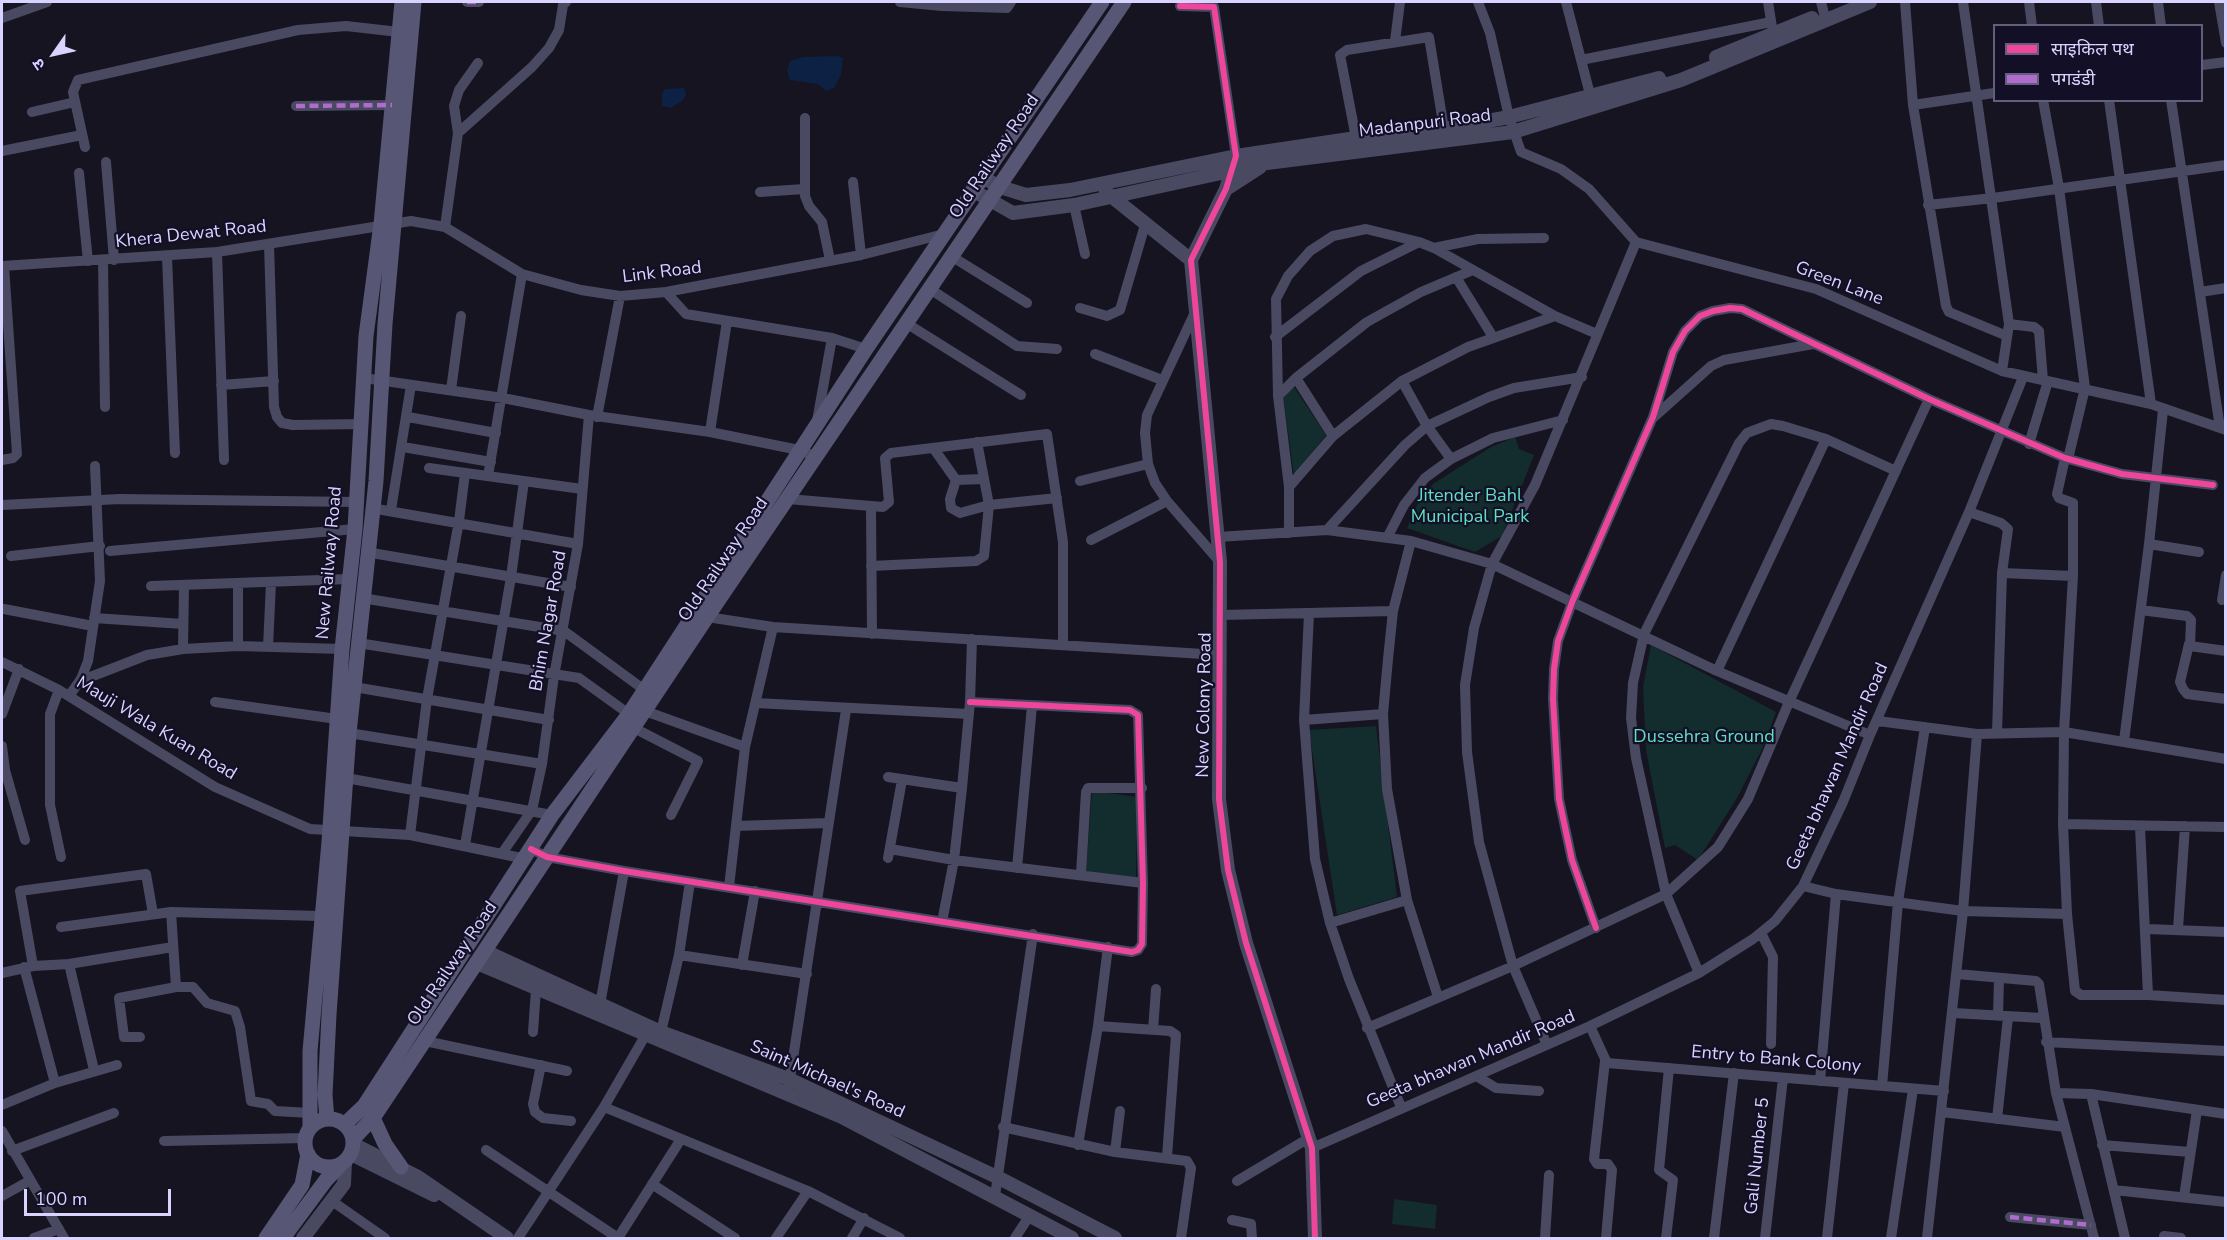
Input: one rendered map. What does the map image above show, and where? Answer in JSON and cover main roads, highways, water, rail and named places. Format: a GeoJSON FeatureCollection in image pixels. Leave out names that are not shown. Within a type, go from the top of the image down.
{"type":"FeatureCollection","features":[{"type":"Feature","properties":{"kind":"main road","name":"New Railway Road"},"geometry":{"type":"LineString","coordinates":[[327,1119],[325,1095],[336,831],[337,719],[348,579],[355,529],[376,481],[392,105],[402,2]]}},
{"type":"Feature","properties":{"kind":"main road","name":"New Railway Road"},"geometry":{"type":"LineString","coordinates":[[336,831],[346,778],[366,552],[362,424],[366,336],[388,223],[414,2]]}},
{"type":"Feature","properties":{"kind":"main road","name":"Old Railway Road"},"geometry":{"type":"LineString","coordinates":[[283,1239],[326,1180],[349,1153],[481,957],[650,694],[799,450],[972,190],[1102,2]]}},
{"type":"Feature","properties":{"kind":"main road","name":"Old Railway Road"},"geometry":{"type":"LineString","coordinates":[[345,1124],[364,1106],[552,815],[632,721],[645,711],[650,694],[708,617],[951,256],[990,202],[1118,4]]}},
{"type":"Feature","properties":{"kind":"main road","name":"New Railway Road"},"geometry":{"type":"LineString","coordinates":[[309,1126],[310,1051],[320,916],[334,859]]}},
{"type":"Feature","properties":{"kind":"main road"},"geometry":{"type":"LineString","coordinates":[[373,1118],[385,1144],[401,1167]]}},
{"type":"Feature","properties":{"kind":"main road"},"geometry":{"type":"LineString","coordinates":[[266,1239],[302,1185],[308,1154],[309,1126],[327,1119],[345,1124],[349,1153],[326,1167],[319,1165],[308,1154]]}},
{"type":"Feature","properties":{"kind":"water"},"geometry":{"type":"Polygon","coordinates":[[[837,56],[843,58],[841,74],[834,88],[826,91],[818,84],[790,80],[787,71],[790,61],[803,57],[837,56]]]}},
{"type":"Feature","properties":{"kind":"water"},"geometry":{"type":"Polygon","coordinates":[[[684,88],[686,95],[683,100],[671,108],[662,106],[662,93],[665,89],[684,88]]]}},
{"type":"Feature","properties":{"kind":"park label","name":"Jitender Bahl Municipal Park"},"geometry":{"type":"Point","coordinates":[1470,507]}},
{"type":"Feature","properties":{"kind":"park label","name":"Dussehra Ground"},"geometry":{"type":"Point","coordinates":[1704,738]}}]}
